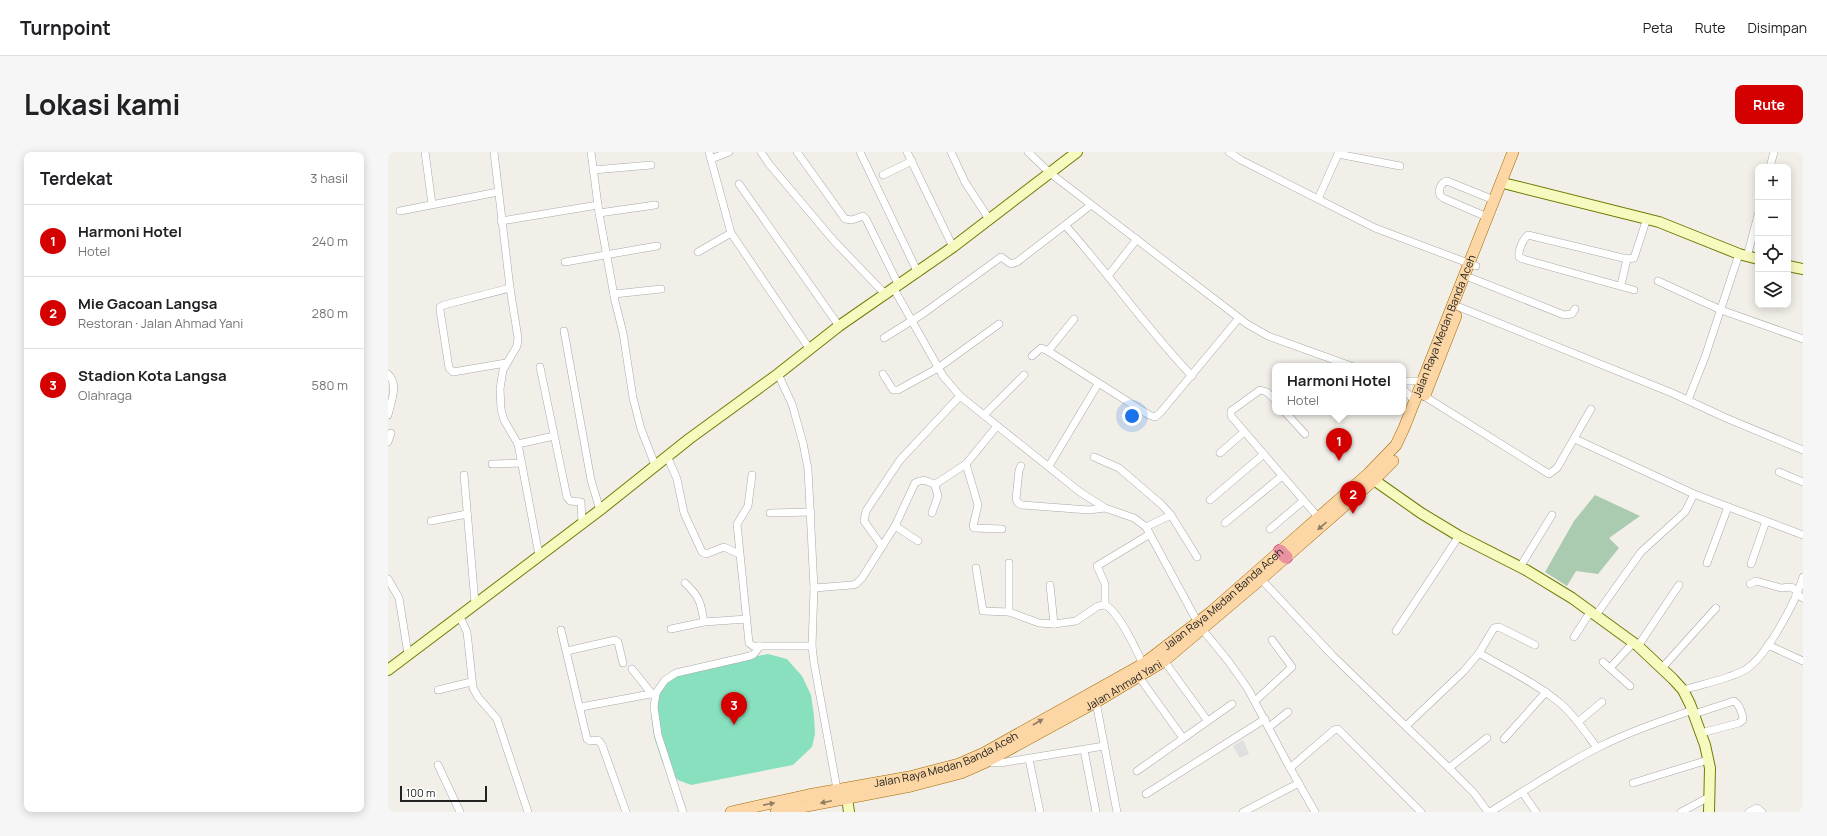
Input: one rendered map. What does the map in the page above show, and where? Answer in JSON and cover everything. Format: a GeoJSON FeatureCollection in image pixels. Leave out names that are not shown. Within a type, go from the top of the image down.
{"type":"FeatureCollection","features":[{"type":"Feature","properties":{"kind":"main road"},"geometry":{"type":"LineString","coordinates":[[388,670],[475,602],[600,510],[655,465],[778,374],[809,348],[918,273],[1077,152]]}},
{"type":"Feature","properties":{"kind":"main road","name":"Jalan Raya Medan Banda Aceh"},"geometry":{"type":"LineString","coordinates":[[1200,626],[1283,554],[1318,517],[1368,474],[1388,454],[1401,437],[1420,398],[1422,381],[1473,265],[1487,217],[1513,152]]}},
{"type":"Feature","properties":{"kind":"main road","name":"Jalan Ahmad Yani"},"geometry":{"type":"LineString","coordinates":[[776,812],[948,777],[986,762],[1096,702],[1139,677],[1161,657],[1261,579],[1283,554],[1374,480],[1394,459],[1403,446],[1420,398],[1460,307],[1471,278],[1473,265],[1521,152]]}},
{"type":"Feature","properties":{"kind":"main road"},"geometry":{"type":"LineString","coordinates":[[1508,184],[1647,218],[1755,258]]}},
{"type":"Feature","properties":{"kind":"main road"},"geometry":{"type":"LineString","coordinates":[[1791,267],[1803,269]]}},
{"type":"Feature","properties":{"kind":"main road"},"geometry":{"type":"LineString","coordinates":[[1374,480],[1421,513],[1459,536],[1520,567],[1558,589],[1636,644],[1662,668],[1683,690],[1702,733],[1710,774],[1709,812]]}},
{"type":"Feature","properties":{"kind":"main road","name":"Jalan Raya Medan Banda Aceh"},"geometry":{"type":"LineString","coordinates":[[731,812],[837,789],[910,777],[970,760],[1143,664],[1161,657]]}},
{"type":"Feature","properties":{"kind":"main road"},"geometry":{"type":"LineString","coordinates":[[847,798],[849,812]]}},
{"type":"Feature","properties":{"kind":"street"},"geometry":{"type":"LineString","coordinates":[[425,152],[432,204]]}},
{"type":"Feature","properties":{"kind":"street"},"geometry":{"type":"LineString","coordinates":[[494,152],[501,221],[518,343],[506,363],[500,389],[501,409],[504,420],[518,444],[539,555]]}},
{"type":"Feature","properties":{"kind":"street"},"geometry":{"type":"LineString","coordinates":[[591,152],[599,213],[623,333],[633,398],[641,428],[655,465]]}},
{"type":"Feature","properties":{"kind":"street"},"geometry":{"type":"LineString","coordinates":[[729,152],[710,156],[731,233],[809,348]]}},
{"type":"Feature","properties":{"kind":"street"},"geometry":{"type":"LineString","coordinates":[[761,152],[769,164],[824,229],[893,290]]}},
{"type":"Feature","properties":{"kind":"street"},"geometry":{"type":"LineString","coordinates":[[797,152],[845,219],[852,220],[863,216],[866,219],[893,290],[949,385],[960,396],[1080,492],[1105,508],[1134,518],[1148,530],[1200,626],[1240,676],[1315,812]]}},
{"type":"Feature","properties":{"kind":"street"},"geometry":{"type":"LineString","coordinates":[[860,152],[918,273]]}},
{"type":"Feature","properties":{"kind":"street"},"geometry":{"type":"LineString","coordinates":[[907,152],[953,247]]}},
{"type":"Feature","properties":{"kind":"street"},"geometry":{"type":"LineString","coordinates":[[951,152],[968,187],[988,219]]}},
{"type":"Feature","properties":{"kind":"street"},"geometry":{"type":"LineString","coordinates":[[1028,152],[1050,173],[1239,318],[1268,336],[1343,363]]}},
{"type":"Feature","properties":{"kind":"street"},"geometry":{"type":"LineString","coordinates":[[1229,152],[1239,155],[1318,199],[1375,228],[1473,265]]}},
{"type":"Feature","properties":{"kind":"street"},"geometry":{"type":"LineString","coordinates":[[1771,164],[1774,152]]}},
{"type":"Feature","properties":{"kind":"street"},"geometry":{"type":"LineString","coordinates":[[1318,199],[1337,153],[1400,166]]}},
{"type":"Feature","properties":{"kind":"street"},"geometry":{"type":"LineString","coordinates":[[883,175],[912,161]]}},
{"type":"Feature","properties":{"kind":"street"},"geometry":{"type":"LineString","coordinates":[[593,170],[650,165]]}},
{"type":"Feature","properties":{"kind":"street"},"geometry":{"type":"LineString","coordinates":[[1487,217],[1444,198],[1440,195],[1439,191],[1443,183],[1447,181],[1494,200]]}},
{"type":"Feature","properties":{"kind":"street"},"geometry":{"type":"LineString","coordinates":[[739,184],[839,326]]}},
{"type":"Feature","properties":{"kind":"street"},"geometry":{"type":"LineString","coordinates":[[400,211],[498,192]]}},
{"type":"Feature","properties":{"kind":"street"},"geometry":{"type":"LineString","coordinates":[[501,221],[598,205]]}},
{"type":"Feature","properties":{"kind":"street"},"geometry":{"type":"LineString","coordinates":[[599,213],[655,205]]}},
{"type":"Feature","properties":{"kind":"street"},"geometry":{"type":"LineString","coordinates":[[884,338],[912,321],[1000,258],[1003,258],[1011,264],[1015,264],[1091,205]]}},
{"type":"Feature","properties":{"kind":"street"},"geometry":{"type":"LineString","coordinates":[[1634,290],[1621,285],[1523,259],[1519,257],[1519,254],[1525,236],[1528,235],[1627,259],[1634,257],[1647,218]]}},
{"type":"Feature","properties":{"kind":"street"},"geometry":{"type":"LineString","coordinates":[[1688,400],[1755,223]]}},
{"type":"Feature","properties":{"kind":"street"},"geometry":{"type":"LineString","coordinates":[[1065,225],[1084,246],[1175,358],[1192,376]]}},
{"type":"Feature","properties":{"kind":"street"},"geometry":{"type":"LineString","coordinates":[[698,252],[731,233]]}},
{"type":"Feature","properties":{"kind":"street"},"geometry":{"type":"LineString","coordinates":[[1108,276],[1137,239]]}},
{"type":"Feature","properties":{"kind":"street"},"geometry":{"type":"LineString","coordinates":[[565,262],[658,246]]}},
{"type":"Feature","properties":{"kind":"street"},"geometry":{"type":"LineString","coordinates":[[1621,285],[1627,259]]}},
{"type":"Feature","properties":{"kind":"street"},"geometry":{"type":"LineString","coordinates":[[1471,278],[1564,315],[1572,314],[1576,309]]}},
{"type":"Feature","properties":{"kind":"street"},"geometry":{"type":"LineString","coordinates":[[1658,281],[1721,310],[1803,339]]}},
{"type":"Feature","properties":{"kind":"street"},"geometry":{"type":"LineString","coordinates":[[506,363],[453,372],[450,368],[440,307],[510,288]]}},
{"type":"Feature","properties":{"kind":"street"},"geometry":{"type":"LineString","coordinates":[[614,294],[660,289]]}},
{"type":"Feature","properties":{"kind":"street"},"geometry":{"type":"LineString","coordinates":[[1460,307],[1688,400],[1803,450]]}},
{"type":"Feature","properties":{"kind":"street"},"geometry":{"type":"LineString","coordinates":[[1032,356],[1041,348],[1048,350],[1098,384],[1149,415],[1155,417],[1192,376],[1239,318]]}},
{"type":"Feature","properties":{"kind":"street"},"geometry":{"type":"LineString","coordinates":[[1048,350],[1074,319]]}},
{"type":"Feature","properties":{"kind":"street"},"geometry":{"type":"LineString","coordinates":[[883,374],[891,388],[896,390],[938,368],[999,324]]}},
{"type":"Feature","properties":{"kind":"street"},"geometry":{"type":"LineString","coordinates":[[564,331],[591,480],[600,510]]}},
{"type":"Feature","properties":{"kind":"street"},"geometry":{"type":"LineString","coordinates":[[540,367],[567,497],[570,501],[581,502],[582,523]]}},
{"type":"Feature","properties":{"kind":"street"},"geometry":{"type":"LineString","coordinates":[[388,374],[393,381],[394,390],[388,415]]}},
{"type":"Feature","properties":{"kind":"street"},"geometry":{"type":"LineString","coordinates":[[778,374],[792,404],[803,443],[808,469],[814,588],[812,646],[816,682],[837,789]]}},
{"type":"Feature","properties":{"kind":"street"},"geometry":{"type":"LineString","coordinates":[[984,415],[1024,375]]}},
{"type":"Feature","properties":{"kind":"street"},"geometry":{"type":"LineString","coordinates":[[1406,381],[1422,381]]}},
{"type":"Feature","properties":{"kind":"street"},"geometry":{"type":"LineString","coordinates":[[1049,466],[1098,384]]}},
{"type":"Feature","properties":{"kind":"street"},"geometry":{"type":"LineString","coordinates":[[1272,397],[1267,392],[1260,390],[1231,411],[1230,413],[1232,419],[1318,517]]}},
{"type":"Feature","properties":{"kind":"street"},"geometry":{"type":"LineString","coordinates":[[1406,391],[1549,474],[1557,468],[1591,409]]}},
{"type":"Feature","properties":{"kind":"street"},"geometry":{"type":"LineString","coordinates":[[882,546],[864,521],[866,511],[891,472],[910,448],[960,396]]}},
{"type":"Feature","properties":{"kind":"street"},"geometry":{"type":"LineString","coordinates":[[1288,415],[1305,434]]}},
{"type":"Feature","properties":{"kind":"street"},"geometry":{"type":"LineString","coordinates":[[936,485],[966,464],[997,426]]}},
{"type":"Feature","properties":{"kind":"street"},"geometry":{"type":"LineString","coordinates":[[1220,453],[1244,432]]}},
{"type":"Feature","properties":{"kind":"street"},"geometry":{"type":"LineString","coordinates":[[388,442],[391,433]]}},
{"type":"Feature","properties":{"kind":"street"},"geometry":{"type":"LineString","coordinates":[[518,444],[554,436]]}},
{"type":"Feature","properties":{"kind":"street"},"geometry":{"type":"LineString","coordinates":[[1575,439],[1694,494],[1803,535]]}},
{"type":"Feature","properties":{"kind":"street"},"geometry":{"type":"LineString","coordinates":[[1210,500],[1264,454]]}},
{"type":"Feature","properties":{"kind":"street"},"geometry":{"type":"LineString","coordinates":[[667,456],[677,479],[684,513],[702,552],[706,554],[724,547],[738,554]]}},
{"type":"Feature","properties":{"kind":"street"},"geometry":{"type":"LineString","coordinates":[[1094,457],[1119,468],[1151,495],[1171,515],[1197,557]]}},
{"type":"Feature","properties":{"kind":"street"},"geometry":{"type":"LineString","coordinates":[[492,464],[522,463]]}},
{"type":"Feature","properties":{"kind":"street"},"geometry":{"type":"LineString","coordinates":[[966,464],[978,505],[973,526],[974,528],[1002,529]]}},
{"type":"Feature","properties":{"kind":"street"},"geometry":{"type":"LineString","coordinates":[[1021,466],[1019,470],[1016,499],[1022,506],[1090,510],[1105,508]]}},
{"type":"Feature","properties":{"kind":"street"},"geometry":{"type":"LineString","coordinates":[[1779,472],[1803,482]]}},
{"type":"Feature","properties":{"kind":"street"},"geometry":{"type":"LineString","coordinates":[[464,475],[475,602]]}},
{"type":"Feature","properties":{"kind":"street"},"geometry":{"type":"LineString","coordinates":[[752,475],[747,509],[737,522],[738,554],[749,643],[753,646],[812,646]]}},
{"type":"Feature","properties":{"kind":"street"},"geometry":{"type":"LineString","coordinates":[[1225,523],[1282,476]]}},
{"type":"Feature","properties":{"kind":"street"},"geometry":{"type":"LineString","coordinates":[[814,588],[856,584],[867,572],[895,526],[914,483],[920,480],[926,480],[936,485]]}},
{"type":"Feature","properties":{"kind":"street"},"geometry":{"type":"LineString","coordinates":[[932,514],[938,496],[936,485]]}},
{"type":"Feature","properties":{"kind":"street"},"geometry":{"type":"LineString","coordinates":[[1574,637],[1643,550],[1685,512],[1694,494]]}},
{"type":"Feature","properties":{"kind":"street"},"geometry":{"type":"LineString","coordinates":[[1270,530],[1303,501]]}},
{"type":"Feature","properties":{"kind":"street"},"geometry":{"type":"LineString","coordinates":[[1707,563],[1728,507]]}},
{"type":"Feature","properties":{"kind":"street"},"geometry":{"type":"LineString","coordinates":[[770,514],[811,512]]}},
{"type":"Feature","properties":{"kind":"street"},"geometry":{"type":"LineString","coordinates":[[430,521],[467,514]]}},
{"type":"Feature","properties":{"kind":"street"},"geometry":{"type":"LineString","coordinates":[[1104,605],[1105,584],[1096,566],[1171,515]]}},
{"type":"Feature","properties":{"kind":"street"},"geometry":{"type":"LineString","coordinates":[[1520,567],[1552,515]]}},
{"type":"Feature","properties":{"kind":"street"},"geometry":{"type":"LineString","coordinates":[[1751,564],[1766,520]]}},
{"type":"Feature","properties":{"kind":"street"},"geometry":{"type":"LineString","coordinates":[[895,526],[918,541]]}},
{"type":"Feature","properties":{"kind":"street"},"geometry":{"type":"LineString","coordinates":[[1396,631],[1459,536]]}},
{"type":"Feature","properties":{"kind":"street"},"geometry":{"type":"LineString","coordinates":[[1008,612],[1009,563]]}},
{"type":"Feature","properties":{"kind":"street"},"geometry":{"type":"LineString","coordinates":[[976,568],[982,610],[985,612],[1008,612],[1039,623],[1054,624],[1076,620],[1098,606],[1104,605],[1110,609],[1124,627],[1143,664]]}},
{"type":"Feature","properties":{"kind":"street"},"geometry":{"type":"LineString","coordinates":[[1683,690],[1744,670],[1762,654],[1797,592],[1803,577]]}},
{"type":"Feature","properties":{"kind":"street"},"geometry":{"type":"LineString","coordinates":[[388,579],[399,598],[408,654]]}},
{"type":"Feature","properties":{"kind":"street"},"geometry":{"type":"LineString","coordinates":[[1261,579],[1333,656],[1474,793],[1489,812],[1597,748],[1636,731],[1694,712],[1734,701],[1737,703],[1743,718],[1739,723],[1702,733]]}},
{"type":"Feature","properties":{"kind":"street"},"geometry":{"type":"LineString","coordinates":[[1750,584],[1756,582],[1781,588],[1791,587],[1803,598]]}},
{"type":"Feature","properties":{"kind":"street"},"geometry":{"type":"LineString","coordinates":[[685,583],[696,593],[700,600],[704,622]]}},
{"type":"Feature","properties":{"kind":"street"},"geometry":{"type":"LineString","coordinates":[[1050,584],[1054,624]]}},
{"type":"Feature","properties":{"kind":"street"},"geometry":{"type":"LineString","coordinates":[[1610,668],[1636,644],[1679,585]]}},
{"type":"Feature","properties":{"kind":"street"},"geometry":{"type":"LineString","coordinates":[[1662,668],[1716,608]]}},
{"type":"Feature","properties":{"kind":"street"},"geometry":{"type":"LineString","coordinates":[[459,615],[467,632],[471,682],[478,697],[497,719],[528,812]]}},
{"type":"Feature","properties":{"kind":"street"},"geometry":{"type":"LineString","coordinates":[[671,629],[704,622],[747,619]]}},
{"type":"Feature","properties":{"kind":"street"},"geometry":{"type":"LineString","coordinates":[[1406,726],[1464,671],[1479,653],[1492,629],[1496,626],[1535,645]]}},
{"type":"Feature","properties":{"kind":"street"},"geometry":{"type":"LineString","coordinates":[[561,630],[581,708],[587,739],[590,741],[598,740],[602,745],[626,812]]}},
{"type":"Feature","properties":{"kind":"street"},"geometry":{"type":"LineString","coordinates":[[567,651],[615,640],[618,642],[623,662]]}},
{"type":"Feature","properties":{"kind":"street"},"geometry":{"type":"LineString","coordinates":[[1255,702],[1292,667],[1272,640]]}},
{"type":"Feature","properties":{"kind":"street"},"geometry":{"type":"LineString","coordinates":[[1768,645],[1803,661]]}},
{"type":"Feature","properties":{"kind":"street"},"geometry":{"type":"LineString","coordinates":[[581,708],[654,693],[665,680],[676,673],[750,656],[754,654],[760,646]]}},
{"type":"Feature","properties":{"kind":"street"},"geometry":{"type":"LineString","coordinates":[[1479,653],[1546,692],[1561,704],[1578,722],[1597,748]]}},
{"type":"Feature","properties":{"kind":"street"},"geometry":{"type":"LineString","coordinates":[[1161,657],[1207,720]]}},
{"type":"Feature","properties":{"kind":"street"},"geometry":{"type":"LineString","coordinates":[[1603,662],[1630,686]]}},
{"type":"Feature","properties":{"kind":"street"},"geometry":{"type":"LineString","coordinates":[[632,669],[654,693],[654,707],[658,735],[683,812]]}},
{"type":"Feature","properties":{"kind":"street"},"geometry":{"type":"LineString","coordinates":[[1139,677],[1183,738]]}},
{"type":"Feature","properties":{"kind":"street"},"geometry":{"type":"LineString","coordinates":[[438,690],[471,682]]}},
{"type":"Feature","properties":{"kind":"street"},"geometry":{"type":"LineString","coordinates":[[1504,740],[1546,692]]}},
{"type":"Feature","properties":{"kind":"street"},"geometry":{"type":"LineString","coordinates":[[1096,702],[1117,812]]}},
{"type":"Feature","properties":{"kind":"street"},"geometry":{"type":"LineString","coordinates":[[1578,722],[1602,702]]}},
{"type":"Feature","properties":{"kind":"street"},"geometry":{"type":"LineString","coordinates":[[1137,771],[1207,720],[1232,704]]}},
{"type":"Feature","properties":{"kind":"street"},"geometry":{"type":"LineString","coordinates":[[1269,727],[1288,712]]}},
{"type":"Feature","properties":{"kind":"street"},"geometry":{"type":"LineString","coordinates":[[1146,794],[1265,719]]}},
{"type":"Feature","properties":{"kind":"street"},"geometry":{"type":"LineString","coordinates":[[1290,768],[1334,730],[1338,729],[1421,812]]}},
{"type":"Feature","properties":{"kind":"street"},"geometry":{"type":"LineString","coordinates":[[1449,768],[1487,738]]}},
{"type":"Feature","properties":{"kind":"street"},"geometry":{"type":"LineString","coordinates":[[986,762],[1000,764],[1104,746]]}},
{"type":"Feature","properties":{"kind":"street"},"geometry":{"type":"LineString","coordinates":[[1084,750],[1096,812]]}},
{"type":"Feature","properties":{"kind":"street"},"geometry":{"type":"LineString","coordinates":[[1029,758],[1040,812]]}},
{"type":"Feature","properties":{"kind":"street"},"geometry":{"type":"LineString","coordinates":[[1633,783],[1708,760]]}},
{"type":"Feature","properties":{"kind":"street"},"geometry":{"type":"LineString","coordinates":[[438,765],[460,812]]}},
{"type":"Feature","properties":{"kind":"street"},"geometry":{"type":"LineString","coordinates":[[1243,812],[1298,783]]}},
{"type":"Feature","properties":{"kind":"street"},"geometry":{"type":"LineString","coordinates":[[1522,792],[1536,812]]}},
{"type":"Feature","properties":{"kind":"street"},"geometry":{"type":"LineString","coordinates":[[1681,812],[1709,797]]}},
{"type":"Feature","properties":{"kind":"street"},"geometry":{"type":"LineString","coordinates":[[1749,812],[1757,808],[1762,812]]}},
{"type":"Feature","properties":{"kind":"shaded area"},"geometry":{"type":"Polygon","coordinates":[[[1243,740],[1249,754],[1240,758],[1233,746],[1243,740]]]}},
{"type":"Feature","properties":{"kind":"green space"},"geometry":{"type":"Polygon","coordinates":[[[1595,495],[1640,516],[1609,538],[1619,548],[1598,574],[1576,571],[1567,586],[1545,572],[1574,521],[1595,495]]]}},
{"type":"Feature","properties":{"kind":"green space"},"geometry":{"type":"Polygon","coordinates":[[[768,654],[787,659],[802,676],[811,695],[815,734],[812,747],[793,765],[691,785],[678,780],[663,764],[654,737],[651,713],[653,697],[673,673],[768,654]]]}},
{"type":"Feature","properties":{"kind":"place","name":"Harmoni Hotel"},"geometry":{"type":"Point","coordinates":[1339,461]}},
{"type":"Feature","properties":{"kind":"place","name":"Mie Gacoan Langsa"},"geometry":{"type":"Point","coordinates":[1353,514]}},
{"type":"Feature","properties":{"kind":"place","name":"Stadion Kota Langsa"},"geometry":{"type":"Point","coordinates":[734,725]}}]}
